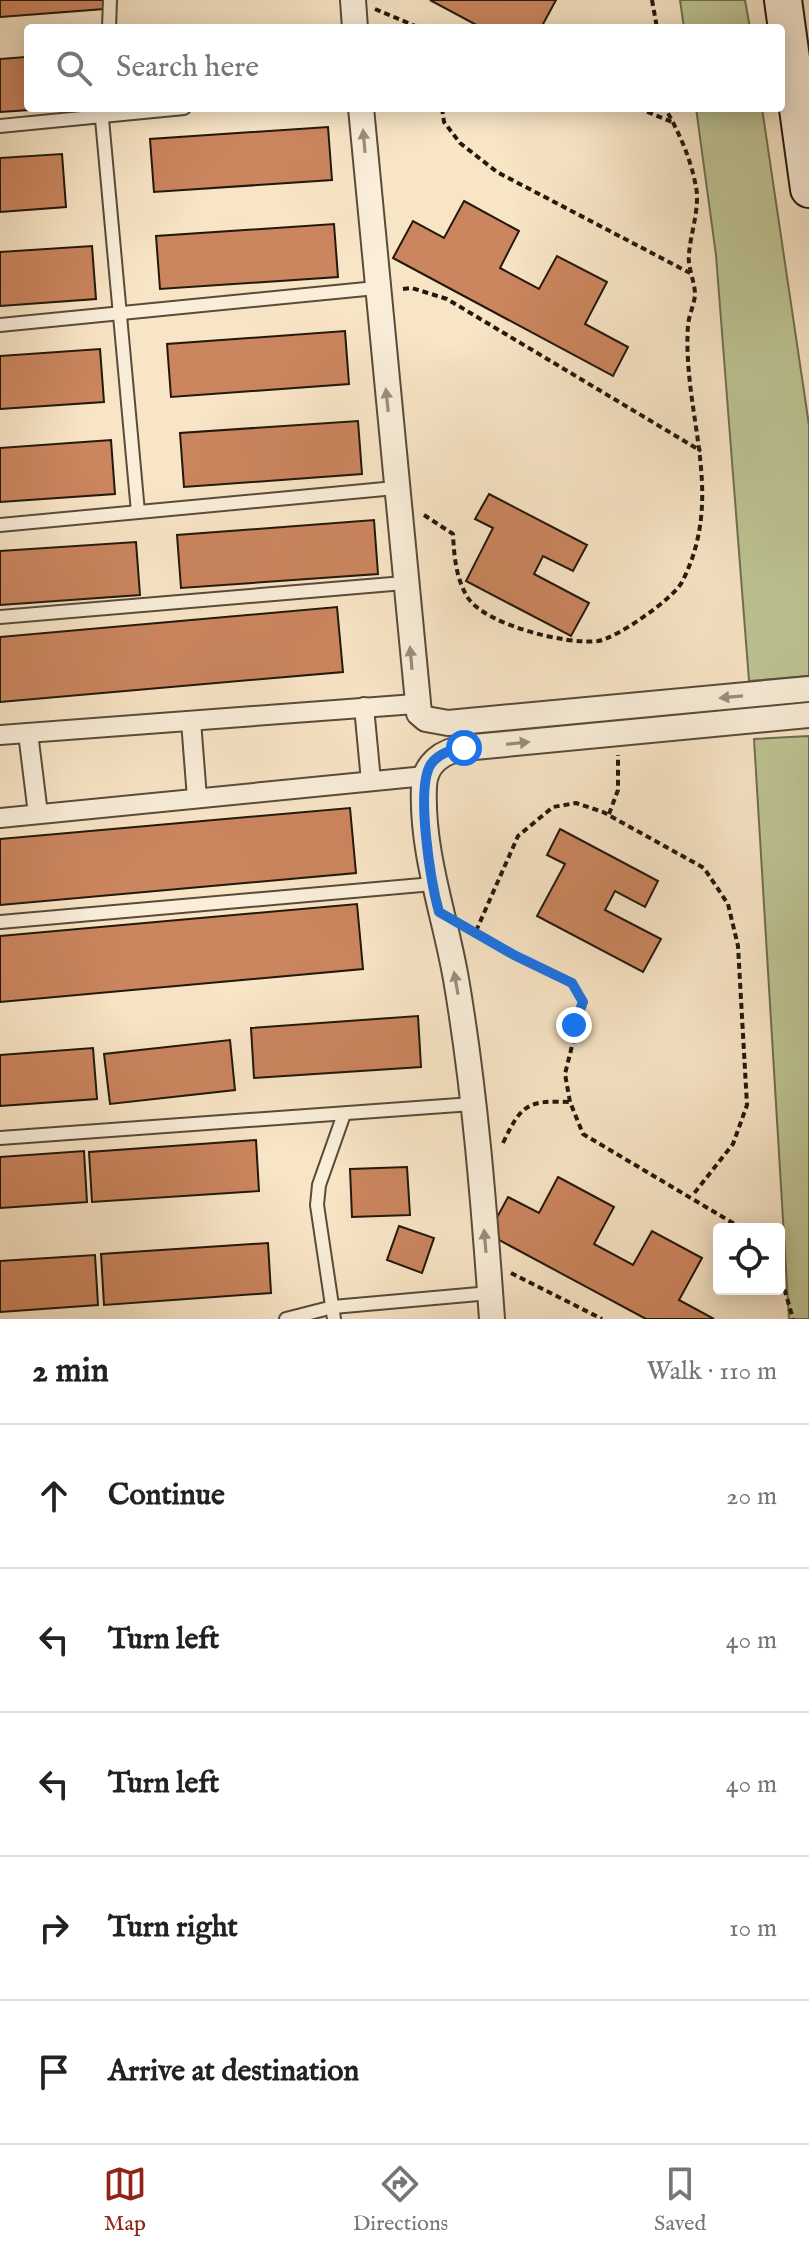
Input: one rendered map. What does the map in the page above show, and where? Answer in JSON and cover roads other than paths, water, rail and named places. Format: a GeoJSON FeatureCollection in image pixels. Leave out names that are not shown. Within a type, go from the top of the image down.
{"type":"FeatureCollection","features":[{"type":"Feature","properties":{"kind":"main road"},"geometry":{"type":"LineString","coordinates":[[783,0],[809,189]]}},
{"type":"Feature","properties":{"kind":"street"},"geometry":{"type":"LineString","coordinates":[[361,112],[415,704],[426,719],[448,723],[809,689]]}},
{"type":"Feature","properties":{"kind":"street"},"geometry":{"type":"LineString","coordinates":[[0,735],[415,704]]}},
{"type":"Feature","properties":{"kind":"street"},"geometry":{"type":"LineString","coordinates":[[364,707],[371,781]]}},
{"type":"Feature","properties":{"kind":"street"},"geometry":{"type":"LineString","coordinates":[[492,1319],[472,1104],[456,977],[433,884],[425,776],[432,764],[451,750],[809,715]]}},
{"type":"Feature","properties":{"kind":"street"},"geometry":{"type":"LineString","coordinates":[[191,721],[197,798]]}},
{"type":"Feature","properties":{"kind":"street"},"geometry":{"type":"LineString","coordinates":[[28,733],[38,814]]}},
{"type":"Feature","properties":{"kind":"street"},"geometry":{"type":"LineString","coordinates":[[0,818],[425,776]]}},
{"type":"Feature","properties":{"kind":"lane"},"geometry":{"type":"LineString","coordinates":[[109,24],[110,0]]}},
{"type":"Feature","properties":{"kind":"lane"},"geometry":{"type":"LineString","coordinates":[[0,126],[100,112],[138,512]]}},
{"type":"Feature","properties":{"kind":"lane"},"geometry":{"type":"LineString","coordinates":[[0,325],[376,288]]}},
{"type":"Feature","properties":{"kind":"lane"},"geometry":{"type":"LineString","coordinates":[[0,525],[396,494]]}},
{"type":"Feature","properties":{"kind":"lane"},"geometry":{"type":"LineString","coordinates":[[0,617],[404,583]]}},
{"type":"Feature","properties":{"kind":"lane"},"geometry":{"type":"LineString","coordinates":[[0,922],[433,884]]}},
{"type":"Feature","properties":{"kind":"lane"},"geometry":{"type":"LineString","coordinates":[[0,1138],[472,1104]]}},
{"type":"Feature","properties":{"kind":"lane"},"geometry":{"type":"LineString","coordinates":[[334,1313],[317,1205],[319,1185],[344,1114]]}},
{"type":"Feature","properties":{"kind":"lane"},"geometry":{"type":"LineString","coordinates":[[286,1319],[490,1293]]}}]}
